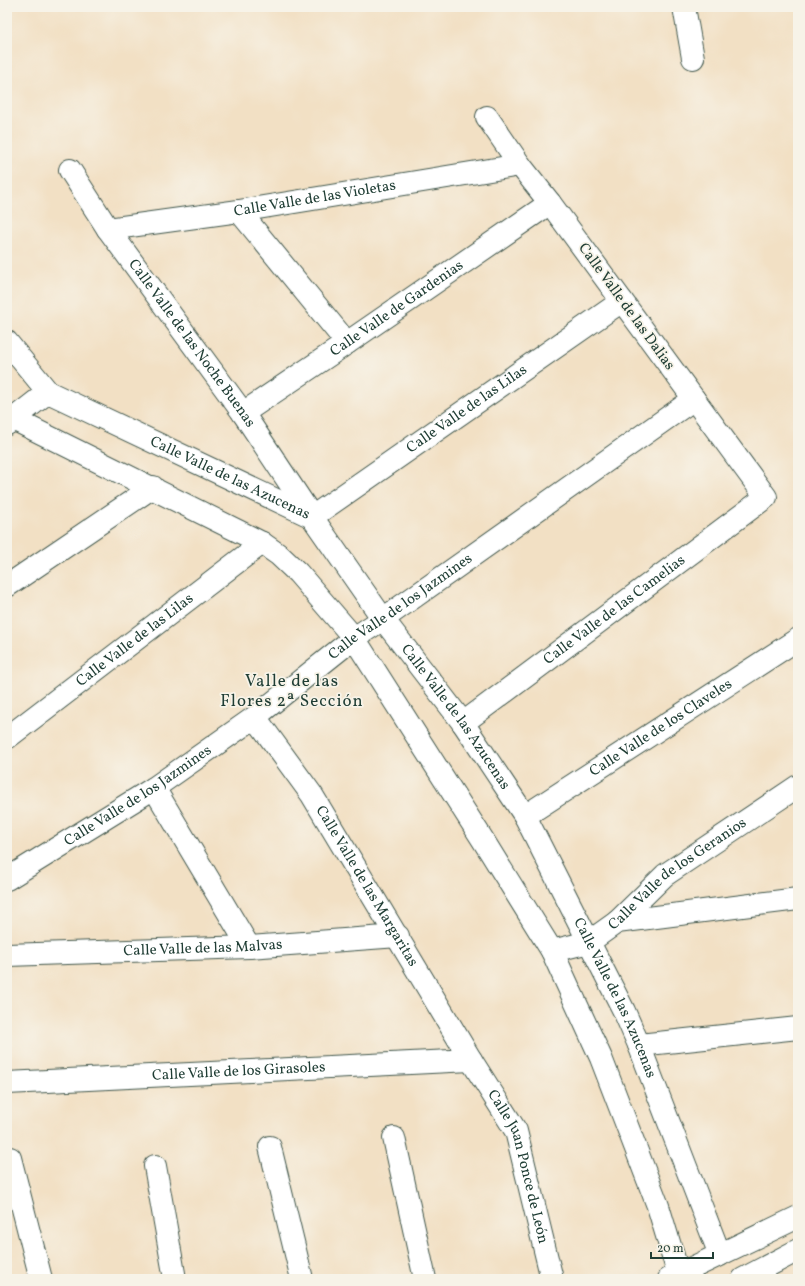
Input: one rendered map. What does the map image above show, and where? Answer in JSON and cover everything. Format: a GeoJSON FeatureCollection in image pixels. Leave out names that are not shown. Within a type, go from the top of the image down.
{"type":"FeatureCollection","features":[{"type":"Feature","properties":{"kind":"street"},"geometry":{"type":"LineString","coordinates":[[684,7],[693,58]]}},
{"type":"Feature","properties":{"kind":"street","name":"Calle Valle de las Dalias"},"geometry":{"type":"LineString","coordinates":[[487,116],[520,165],[550,203],[766,497]]}},
{"type":"Feature","properties":{"kind":"street","name":"Calle Valle de las Violetas"},"geometry":{"type":"LineString","coordinates":[[108,229],[239,211],[520,165]]}},
{"type":"Feature","properties":{"kind":"street","name":"Calle Valle de las Noche Buenas"},"geometry":{"type":"LineString","coordinates":[[70,170],[108,229],[242,413],[312,517]]}},
{"type":"Feature","properties":{"kind":"street","name":"Calle Valle de Gardenias"},"geometry":{"type":"LineString","coordinates":[[242,413],[347,343],[550,203]]}},
{"type":"Feature","properties":{"kind":"street"},"geometry":{"type":"LineString","coordinates":[[239,211],[347,343]]}},
{"type":"Feature","properties":{"kind":"street","name":"Calle Valle de las Lilas"},"geometry":{"type":"LineString","coordinates":[[312,517],[622,301]]}},
{"type":"Feature","properties":{"kind":"street","name":"Calle Valle de las Azucenas"},"geometry":{"type":"LineString","coordinates":[[7,342],[48,392],[312,517],[383,619],[463,722],[524,816],[624,1011],[639,1045],[720,1255]]}},
{"type":"Feature","properties":{"kind":"street"},"geometry":{"type":"LineString","coordinates":[[48,392],[10,422],[153,488],[262,543],[279,555],[298,572],[354,638],[552,951],[601,1058],[658,1206],[676,1277],[798,1216]]}},
{"type":"Feature","properties":{"kind":"street","name":"Calle Valle de los Jazmines"},"geometry":{"type":"LineString","coordinates":[[7,879],[154,788],[255,716],[354,638],[694,399]]}},
{"type":"Feature","properties":{"kind":"street"},"geometry":{"type":"LineString","coordinates":[[7,586],[153,488]]}},
{"type":"Feature","properties":{"kind":"street","name":"Calle Valle de las Camelias"},"geometry":{"type":"LineString","coordinates":[[463,722],[766,497]]}},
{"type":"Feature","properties":{"kind":"street","name":"Calle Valle de las Lilas"},"geometry":{"type":"LineString","coordinates":[[7,738],[262,543]]}},
{"type":"Feature","properties":{"kind":"street","name":"Calle Valle de los Claveles"},"geometry":{"type":"LineString","coordinates":[[524,816],[798,639]]}},
{"type":"Feature","properties":{"kind":"street","name":"Calle Valle de las Margaritas"},"geometry":{"type":"LineString","coordinates":[[255,716],[312,795],[398,936],[471,1060]]}},
{"type":"Feature","properties":{"kind":"street","name":"Calle Valle de los Geranios"},"geometry":{"type":"LineString","coordinates":[[552,951],[589,942],[617,922],[665,875],[798,786]]}},
{"type":"Feature","properties":{"kind":"street"},"geometry":{"type":"LineString","coordinates":[[154,788],[249,947]]}},
{"type":"Feature","properties":{"kind":"street"},"geometry":{"type":"LineString","coordinates":[[617,922],[798,899]]}},
{"type":"Feature","properties":{"kind":"street","name":"Calle Valle de las Malvas"},"geometry":{"type":"LineString","coordinates":[[7,955],[249,947],[398,936]]}},
{"type":"Feature","properties":{"kind":"street"},"geometry":{"type":"LineString","coordinates":[[639,1045],[798,1028]]}},
{"type":"Feature","properties":{"kind":"street","name":"Calle Valle de los Girasoles"},"geometry":{"type":"LineString","coordinates":[[7,1083],[471,1060]]}},
{"type":"Feature","properties":{"kind":"street","name":"Calle Juan Ponce de León"},"geometry":{"type":"LineString","coordinates":[[471,1060],[516,1131],[552,1279]]}},
{"type":"Feature","properties":{"kind":"street"},"geometry":{"type":"LineString","coordinates":[[394,1138],[425,1279]]}},
{"type":"Feature","properties":{"kind":"street"},"geometry":{"type":"LineString","coordinates":[[270,1147],[302,1279]]}},
{"type":"Feature","properties":{"kind":"street"},"geometry":{"type":"LineString","coordinates":[[10,1158],[41,1279]]}},
{"type":"Feature","properties":{"kind":"street"},"geometry":{"type":"LineString","coordinates":[[155,1166],[176,1279]]}},
{"type":"Feature","properties":{"kind":"street"},"geometry":{"type":"LineString","coordinates":[[753,1277],[798,1250]]}},
{"type":"Feature","properties":{"kind":"district","name":"Valle de las Flores 2ª Sección"},"geometry":{"type":"Point","coordinates":[292,691]}}]}
